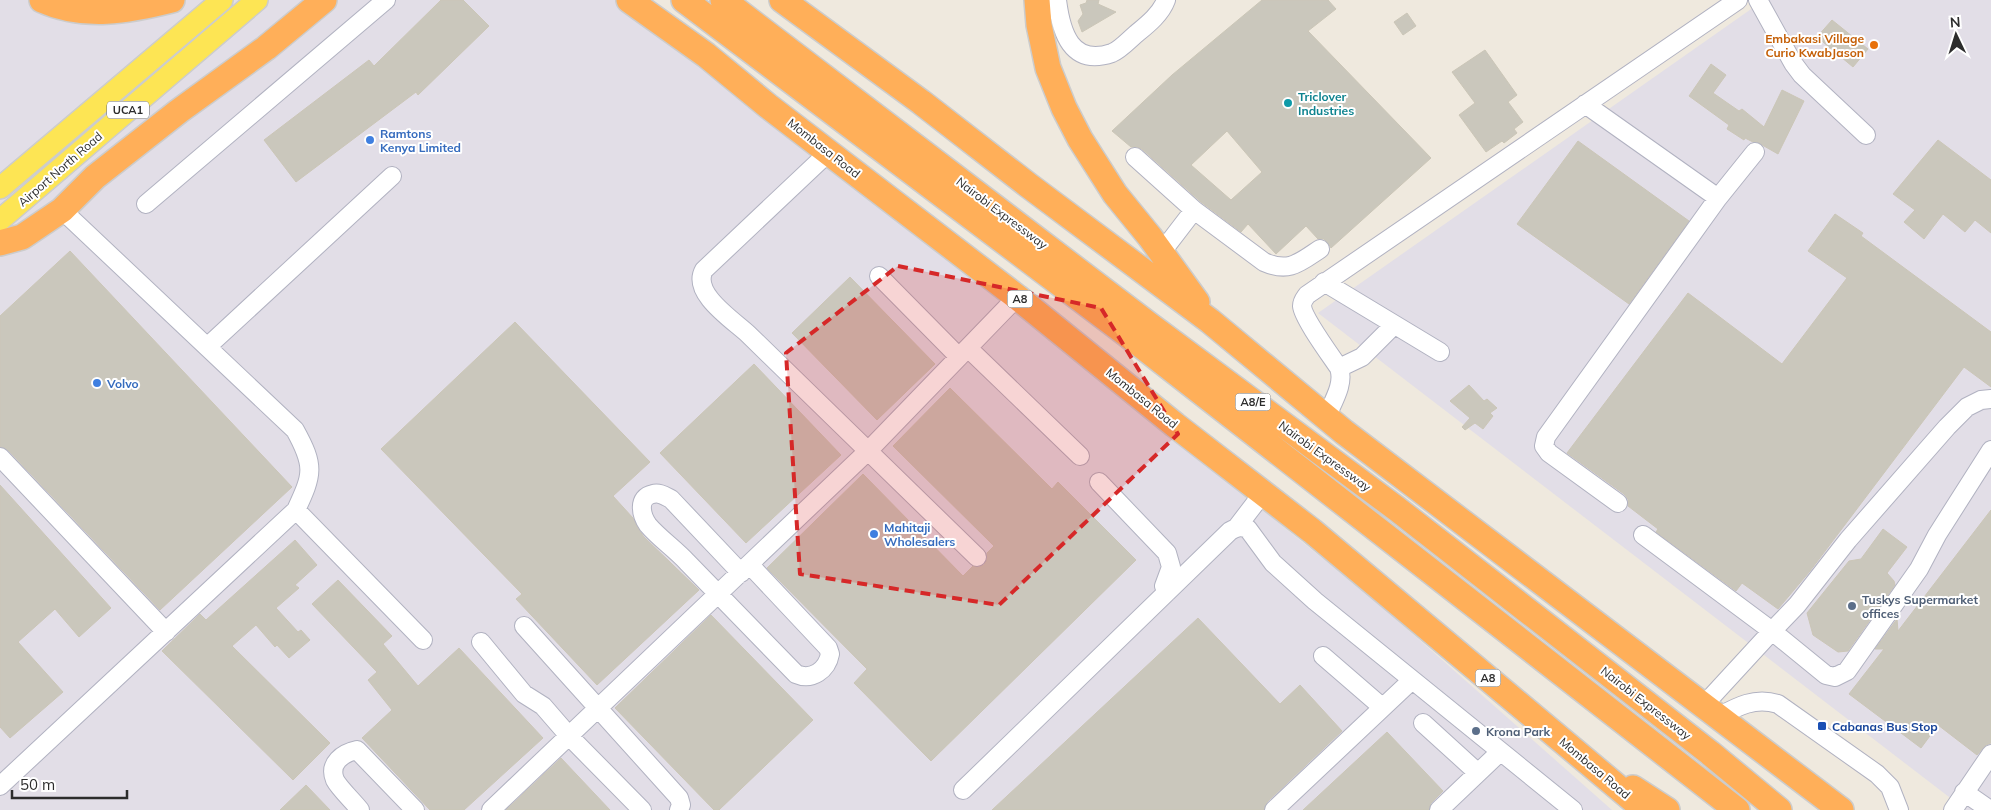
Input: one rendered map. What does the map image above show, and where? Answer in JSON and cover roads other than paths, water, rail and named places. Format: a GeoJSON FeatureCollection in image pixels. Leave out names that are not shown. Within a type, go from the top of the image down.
{"type":"FeatureCollection","features":[{"type":"Feature","properties":{"kind":"highway"},"geometry":{"type":"LineString","coordinates":[[42,0],[54,5],[94,13],[139,8],[172,0]]}},
{"type":"Feature","properties":{"kind":"highway"},"geometry":{"type":"LineString","coordinates":[[0,244],[22,237],[62,210],[96,177],[179,111],[266,48],[324,0]]}},
{"type":"Feature","properties":{"kind":"highway","name":"Mombasa Road"},"geometry":{"type":"LineString","coordinates":[[629,0],[706,55],[828,152],[1017,297],[1175,425],[1312,531],[1644,810]]}},
{"type":"Feature","properties":{"kind":"highway","name":"Nairobi Expressway"},"geometry":{"type":"LineString","coordinates":[[684,0],[1124,332],[1737,810]]}},
{"type":"Feature","properties":{"kind":"highway","name":"Nairobi Expressway"},"geometry":{"type":"LineString","coordinates":[[723,0],[1148,324],[1397,509],[1710,753],[1779,810]]}},
{"type":"Feature","properties":{"kind":"highway"},"geometry":{"type":"LineString","coordinates":[[782,0],[921,102],[1028,186],[1210,321],[1326,418],[1841,810]]}},
{"type":"Feature","properties":{"kind":"highway"},"geometry":{"type":"LineString","coordinates":[[1036,0],[1048,68],[1064,108],[1080,139],[1114,194],[1161,253],[1210,321]]}},
{"type":"Feature","properties":{"kind":"highway"},"geometry":{"type":"LineString","coordinates":[[1574,750],[1667,810]]}},
{"type":"Feature","properties":{"kind":"main road","name":"Airport North Road"},"geometry":{"type":"LineString","coordinates":[[0,188],[222,0]]}},
{"type":"Feature","properties":{"kind":"main road","name":"Airport North Road"},"geometry":{"type":"LineString","coordinates":[[0,220],[257,0]]}},
{"type":"Feature","properties":{"kind":"lane"},"geometry":{"type":"LineString","coordinates":[[146,204],[386,0]]}},
{"type":"Feature","properties":{"kind":"lane"},"geometry":{"type":"LineString","coordinates":[[1058,0],[1062,28],[1066,40],[1087,56],[1113,53],[1149,24],[1166,0]]}},
{"type":"Feature","properties":{"kind":"lane"},"geometry":{"type":"LineString","coordinates":[[1326,418],[1340,384],[1341,376],[1339,368],[1306,318],[1302,308],[1303,301],[1307,295],[1738,0]]}},
{"type":"Feature","properties":{"kind":"lane"},"geometry":{"type":"LineString","coordinates":[[1758,0],[1784,50],[1802,75],[1866,135]]}},
{"type":"Feature","properties":{"kind":"lane"},"geometry":{"type":"LineString","coordinates":[[1586,104],[1718,198]]}},
{"type":"Feature","properties":{"kind":"lane"},"geometry":{"type":"LineString","coordinates":[[828,152],[704,270],[701,276],[701,286],[712,302],[870,450],[977,557]]}},
{"type":"Feature","properties":{"kind":"lane"},"geometry":{"type":"LineString","coordinates":[[1618,503],[1549,453],[1544,446],[1546,437],[1718,198],[1755,152]]}},
{"type":"Feature","properties":{"kind":"lane"},"geometry":{"type":"LineString","coordinates":[[1135,157],[1194,210],[1272,266],[1281,267],[1298,264],[1320,249]]}},
{"type":"Feature","properties":{"kind":"lane"},"geometry":{"type":"LineString","coordinates":[[207,347],[392,176]]}},
{"type":"Feature","properties":{"kind":"lane"},"geometry":{"type":"LineString","coordinates":[[0,786],[296,510],[307,486],[310,469],[307,451],[295,430],[62,210]]}},
{"type":"Feature","properties":{"kind":"lane"},"geometry":{"type":"LineString","coordinates":[[1161,253],[1194,210]]}},
{"type":"Feature","properties":{"kind":"lane"},"geometry":{"type":"LineString","coordinates":[[879,276],[1080,456]]}},
{"type":"Feature","properties":{"kind":"lane"},"geometry":{"type":"LineString","coordinates":[[1324,282],[1440,352]]}},
{"type":"Feature","properties":{"kind":"lane"},"geometry":{"type":"LineString","coordinates":[[491,810],[870,450],[1017,297]]}},
{"type":"Feature","properties":{"kind":"lane"},"geometry":{"type":"LineString","coordinates":[[1339,368],[1362,356],[1394,325]]}},
{"type":"Feature","properties":{"kind":"lane"},"geometry":{"type":"LineString","coordinates":[[1711,711],[1772,631],[1797,605],[1848,540],[1947,428],[1967,408],[1981,400],[1991,399]]}},
{"type":"Feature","properties":{"kind":"lane"},"geometry":{"type":"LineString","coordinates":[[1643,535],[1772,631],[1826,675],[1834,676],[1847,671],[1919,569],[1937,535],[1991,450]]}},
{"type":"Feature","properties":{"kind":"lane"},"geometry":{"type":"LineString","coordinates":[[0,457],[166,632]]}},
{"type":"Feature","properties":{"kind":"lane"},"geometry":{"type":"LineString","coordinates":[[1099,482],[1168,553],[1171,567],[1164,586],[1167,592]]}},
{"type":"Feature","properties":{"kind":"lane"},"geometry":{"type":"LineString","coordinates":[[652,494],[659,494],[671,499],[745,569],[828,648],[830,654],[827,663],[813,676],[807,678],[796,674],[719,594],[648,525],[640,507],[645,498],[652,494]]}},
{"type":"Feature","properties":{"kind":"lane"},"geometry":{"type":"LineString","coordinates":[[963,790],[1230,530],[1236,527],[1263,494]]}},
{"type":"Feature","properties":{"kind":"lane"},"geometry":{"type":"LineString","coordinates":[[296,510],[423,640]]}},
{"type":"Feature","properties":{"kind":"lane"},"geometry":{"type":"LineString","coordinates":[[1236,527],[1248,529],[1273,562],[1315,602],[1572,810]]}},
{"type":"Feature","properties":{"kind":"lane"},"geometry":{"type":"LineString","coordinates":[[524,626],[679,798],[681,805],[679,810]]}},
{"type":"Feature","properties":{"kind":"lane"},"geometry":{"type":"LineString","coordinates":[[480,642],[524,694],[543,706],[569,736],[642,810]]}},
{"type":"Feature","properties":{"kind":"lane"},"geometry":{"type":"LineString","coordinates":[[1323,656],[1382,707]]}},
{"type":"Feature","properties":{"kind":"lane"},"geometry":{"type":"LineString","coordinates":[[1274,810],[1412,680]]}},
{"type":"Feature","properties":{"kind":"lane"},"geometry":{"type":"LineString","coordinates":[[1711,711],[1742,704],[1768,701],[1778,704],[1877,774],[1890,787],[1899,810]]}},
{"type":"Feature","properties":{"kind":"lane"},"geometry":{"type":"LineString","coordinates":[[1423,723],[1478,773]]}},
{"type":"Feature","properties":{"kind":"lane"},"geometry":{"type":"LineString","coordinates":[[360,810],[335,780],[333,769],[337,759],[347,752],[357,750],[415,810]]}},
{"type":"Feature","properties":{"kind":"lane"},"geometry":{"type":"LineString","coordinates":[[1439,810],[1500,752]]}},
{"type":"Feature","properties":{"kind":"lane"},"geometry":{"type":"LineString","coordinates":[[1953,810],[1991,754]]}},
{"type":"Feature","properties":{"kind":"lane"},"geometry":{"type":"LineString","coordinates":[[1964,792],[1990,810]]}},
{"type":"Feature","properties":{"kind":"place","name":"Embakasi Village Curio KwabJason"},"geometry":{"type":"Point","coordinates":[1874,45]}},
{"type":"Feature","properties":{"kind":"place","name":"Triclover Industries"},"geometry":{"type":"Point","coordinates":[1288,103]}},
{"type":"Feature","properties":{"kind":"place","name":"Ramtons Kenya Limited"},"geometry":{"type":"Point","coordinates":[370,140]}},
{"type":"Feature","properties":{"kind":"place","name":"Volvo"},"geometry":{"type":"Point","coordinates":[97,383]}},
{"type":"Feature","properties":{"kind":"place","name":"Mahitaji Wholesalers"},"geometry":{"type":"Point","coordinates":[874,534]}},
{"type":"Feature","properties":{"kind":"place","name":"Tuskys Supermarket offices"},"geometry":{"type":"Point","coordinates":[1852,606]}},
{"type":"Feature","properties":{"kind":"place","name":"Cabanas Bus Stop"},"geometry":{"type":"Point","coordinates":[1822,726]}},
{"type":"Feature","properties":{"kind":"place","name":"Krona Park"},"geometry":{"type":"Point","coordinates":[1476,731]}}]}
